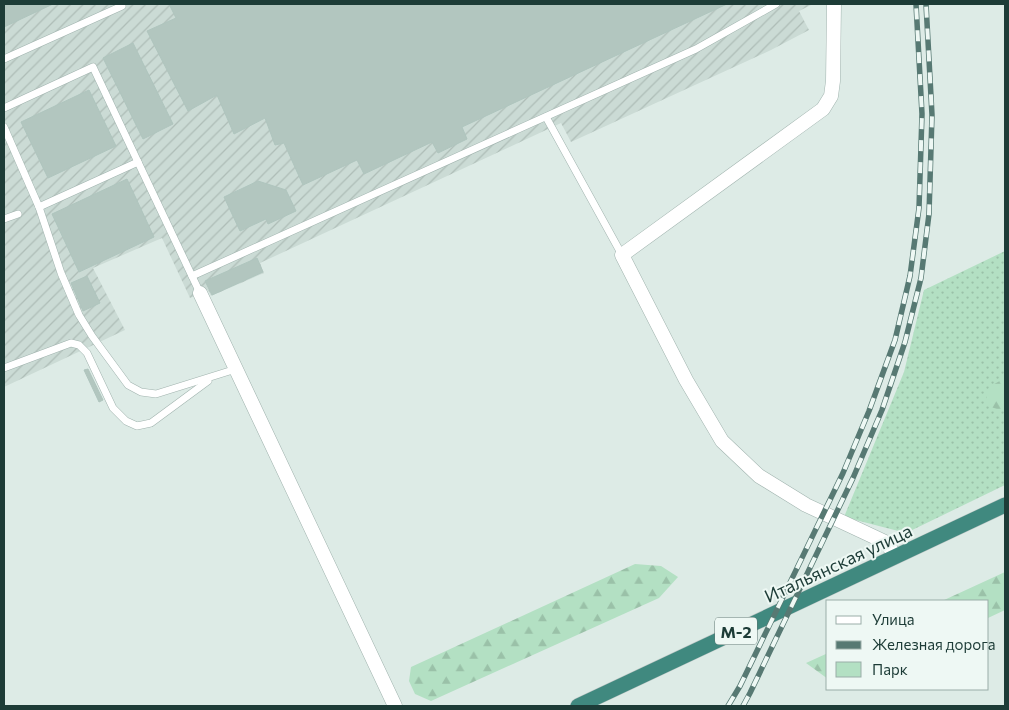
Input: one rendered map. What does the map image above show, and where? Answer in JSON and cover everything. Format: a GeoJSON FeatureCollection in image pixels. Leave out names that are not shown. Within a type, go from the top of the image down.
{"type":"FeatureCollection","features":[{"type":"Feature","properties":{"kind":"highway","name":"Итальянская улица"},"geometry":{"type":"LineString","coordinates":[[578,706],[1005,505]]}},
{"type":"Feature","properties":{"kind":"street"},"geometry":{"type":"LineString","coordinates":[[834,4],[833,81],[831,96],[824,109],[622,256],[686,380],[722,441],[759,476],[806,505],[884,542],[895,557]]}},
{"type":"Feature","properties":{"kind":"street"},"geometry":{"type":"LineString","coordinates":[[200,293],[395,706]]}},
{"type":"Feature","properties":{"kind":"lane"},"geometry":{"type":"LineString","coordinates":[[192,276],[696,49],[776,4]]}},
{"type":"Feature","properties":{"kind":"lane"},"geometry":{"type":"LineString","coordinates":[[4,59],[122,6]]}},
{"type":"Feature","properties":{"kind":"lane"},"geometry":{"type":"LineString","coordinates":[[4,108],[93,68],[200,293]]}},
{"type":"Feature","properties":{"kind":"lane"},"geometry":{"type":"LineString","coordinates":[[546,117],[622,256]]}},
{"type":"Feature","properties":{"kind":"lane"},"geometry":{"type":"LineString","coordinates":[[4,127],[39,207],[61,273],[79,314],[92,336],[128,385],[141,392],[156,394],[236,370]]}},
{"type":"Feature","properties":{"kind":"lane"},"geometry":{"type":"LineString","coordinates":[[39,207],[138,162]]}},
{"type":"Feature","properties":{"kind":"lane"},"geometry":{"type":"LineString","coordinates":[[4,219],[18,214]]}},
{"type":"Feature","properties":{"kind":"lane"},"geometry":{"type":"LineString","coordinates":[[4,368],[71,343],[79,345],[87,352],[113,408],[126,421],[137,426],[151,422],[212,378]]}},
{"type":"Feature","properties":{"kind":"shaded area"},"geometry":{"type":"Polygon","coordinates":[[[4,4],[813,4],[799,11],[809,30],[771,50],[571,142],[561,123],[260,263],[264,273],[211,296],[208,290],[190,298],[162,238],[93,268],[125,330],[4,387],[4,4]]]}},
{"type":"Feature","properties":{"kind":"green space"},"geometry":{"type":"Polygon","coordinates":[[[1005,251],[1005,485],[906,533],[844,517],[904,372],[924,290],[1005,251]]]}},
{"type":"Feature","properties":{"kind":"green space"},"geometry":{"type":"Polygon","coordinates":[[[1005,378],[1005,407],[1000,410],[985,405],[989,387],[1005,378]]]}},
{"type":"Feature","properties":{"kind":"green space"},"geometry":{"type":"Polygon","coordinates":[[[635,564],[661,566],[678,577],[659,598],[431,701],[415,694],[409,681],[411,667],[635,564]]]}},
{"type":"Feature","properties":{"kind":"green space"},"geometry":{"type":"Polygon","coordinates":[[[1005,572],[1005,610],[989,618],[989,600],[944,600],[1005,572]]]}},
{"type":"Feature","properties":{"kind":"green space"},"geometry":{"type":"Polygon","coordinates":[[[826,654],[826,678],[806,663],[826,654]]]}},
{"type":"Feature","properties":{"kind":"building"},"geometry":{"type":"Polygon","coordinates":[[[4,4],[53,4],[4,27],[4,4]]]}},
{"type":"Feature","properties":{"kind":"building"},"geometry":{"type":"Polygon","coordinates":[[[169,4],[727,4],[462,127],[467,139],[438,153],[432,142],[364,174],[357,160],[303,185],[284,143],[275,145],[265,118],[234,134],[217,95],[188,111],[147,31],[176,18],[169,4]]]}},
{"type":"Feature","properties":{"kind":"building"},"geometry":{"type":"Polygon","coordinates":[[[133,43],[173,124],[143,139],[103,58],[133,43]]]}},
{"type":"Feature","properties":{"kind":"building"},"geometry":{"type":"Polygon","coordinates":[[[89,90],[116,146],[48,178],[21,122],[89,90]]]}},
{"type":"Feature","properties":{"kind":"building"},"geometry":{"type":"Polygon","coordinates":[[[127,179],[154,237],[79,272],[52,214],[127,179]]]}},
{"type":"Feature","properties":{"kind":"building"},"geometry":{"type":"Polygon","coordinates":[[[258,181],[286,190],[296,211],[268,224],[266,219],[240,231],[224,197],[258,181]]]}},
{"type":"Feature","properties":{"kind":"building"},"geometry":{"type":"Polygon","coordinates":[[[257,258],[263,272],[212,295],[205,281],[257,258]]]}},
{"type":"Feature","properties":{"kind":"building"},"geometry":{"type":"Polygon","coordinates":[[[87,276],[100,303],[83,311],[71,283],[87,276]]]}},
{"type":"Feature","properties":{"kind":"building"},"geometry":{"type":"Polygon","coordinates":[[[88,369],[103,400],[99,402],[84,370],[88,369]]]}},
{"type":"Feature","properties":{"kind":"railway"},"geometry":{"type":"LineString","coordinates":[[728,706],[740,686],[843,473],[869,411],[895,340],[910,276],[919,208],[922,114],[916,4]]}},
{"type":"Feature","properties":{"kind":"railway"},"geometry":{"type":"LineString","coordinates":[[743,706],[853,478],[882,410],[905,342],[921,278],[929,214],[932,115],[926,4]]}}]}
